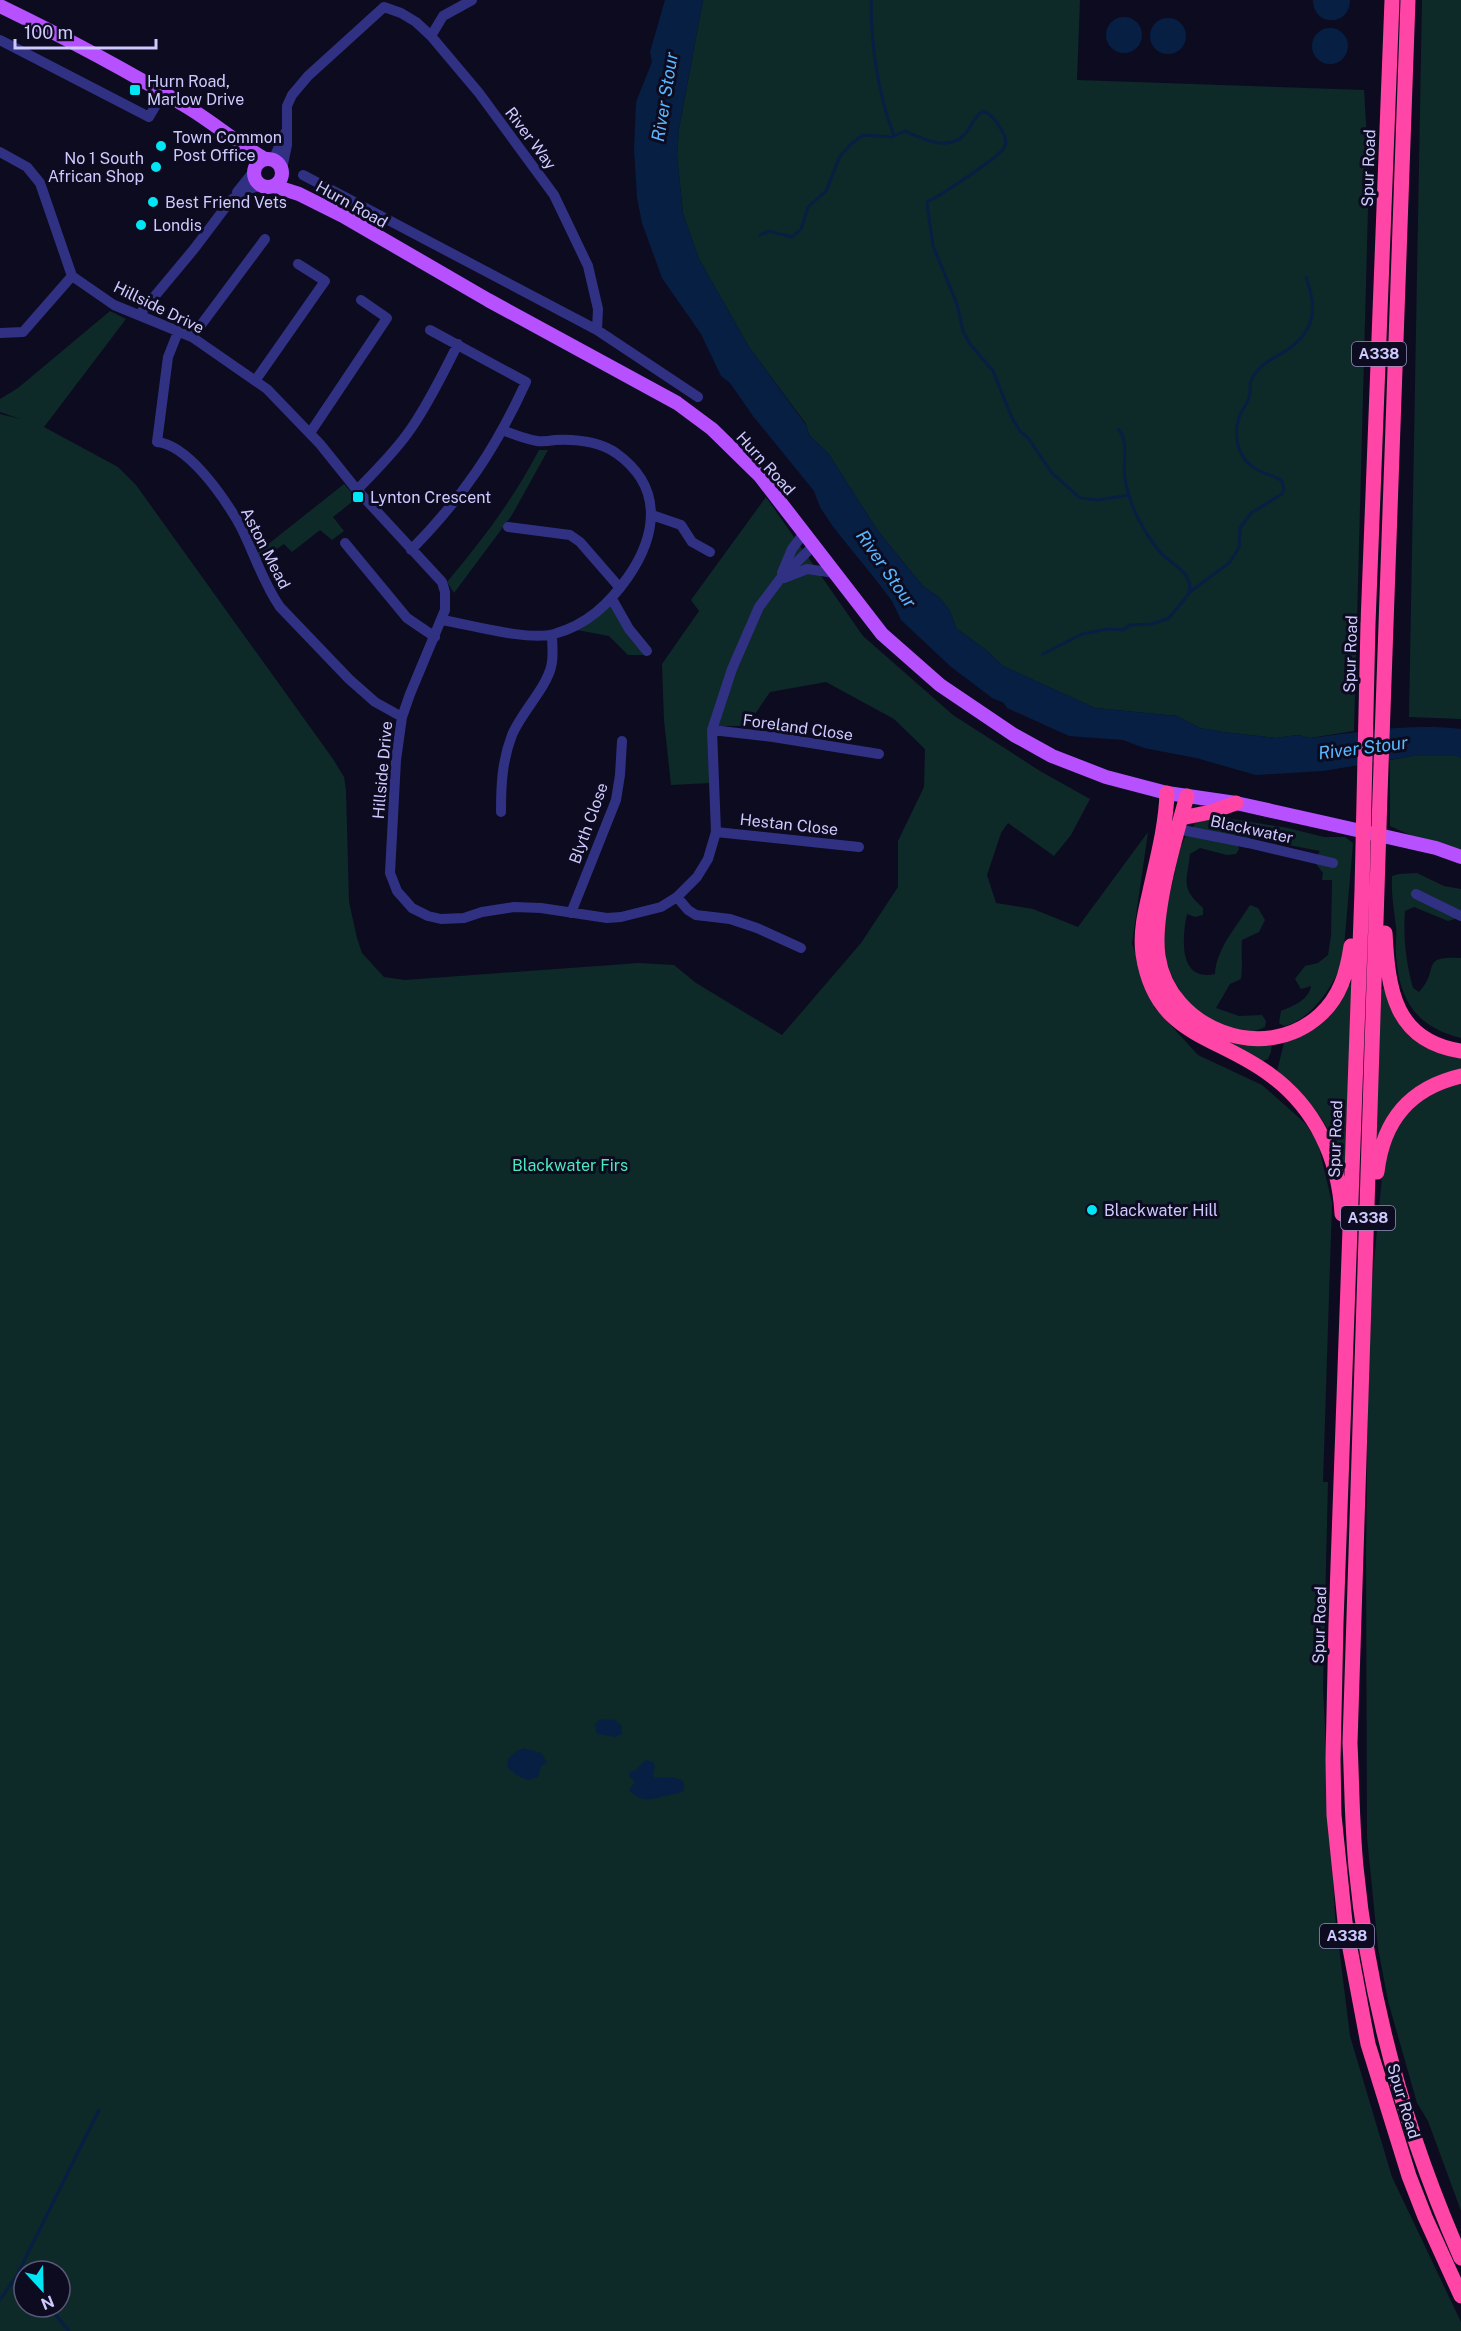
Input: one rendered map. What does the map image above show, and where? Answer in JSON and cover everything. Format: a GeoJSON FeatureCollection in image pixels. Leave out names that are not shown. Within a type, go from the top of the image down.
{"type":"FeatureCollection","features":[{"type":"Feature","properties":{"kind":"highway","name":"Spur Road"},"geometry":{"type":"LineString","coordinates":[[1392,0],[1366,708],[1378,880],[1351,1690],[1351,1754],[1356,1868],[1370,1967],[1397,2085],[1419,2156],[1461,2258]]}},
{"type":"Feature","properties":{"kind":"highway","name":"Spur Road"},"geometry":{"type":"LineString","coordinates":[[1408,0],[1384,706],[1362,890],[1348,1264],[1333,1760],[1334,1815],[1355,1982],[1379,2086],[1425,2217],[1461,2296]]}},
{"type":"Feature","properties":{"kind":"highway"},"geometry":{"type":"LineString","coordinates":[[1167,793],[1174,825],[1157,931],[1158,958],[1165,980],[1181,1005],[1193,1017],[1221,1032],[1242,1038],[1266,1039],[1301,1028],[1321,1014],[1336,995],[1346,974],[1362,890]]}},
{"type":"Feature","properties":{"kind":"highway"},"geometry":{"type":"LineString","coordinates":[[1187,796],[1174,825],[1143,923],[1143,954],[1150,981],[1165,1008],[1185,1028],[1268,1073],[1290,1091],[1312,1118],[1327,1145],[1337,1173],[1348,1264]]}},
{"type":"Feature","properties":{"kind":"highway"},"geometry":{"type":"LineString","coordinates":[[1174,825],[1236,803]]}},
{"type":"Feature","properties":{"kind":"highway"},"geometry":{"type":"LineString","coordinates":[[1378,880],[1390,987],[1398,1008],[1413,1029],[1423,1036],[1443,1047],[1461,1051]]}},
{"type":"Feature","properties":{"kind":"highway"},"geometry":{"type":"LineString","coordinates":[[1367,1252],[1380,1150],[1391,1124],[1414,1096],[1433,1084],[1461,1076]]}},
{"type":"Feature","properties":{"kind":"main road","name":"Hurn Road"},"geometry":{"type":"LineString","coordinates":[[0,6],[192,110],[243,147],[268,172],[299,194],[343,216],[488,300],[677,403],[712,429],[760,476],[882,634],[940,685],[977,711],[1052,756],[1106,777],[1167,793],[1236,803],[1420,844],[1461,857]]}},
{"type":"Feature","properties":{"kind":"street"},"geometry":{"type":"LineString","coordinates":[[431,36],[443,16],[472,0]]}},
{"type":"Feature","properties":{"kind":"street"},"geometry":{"type":"LineString","coordinates":[[140,315],[231,200],[268,172],[286,130],[287,106],[300,84],[384,4]]}},
{"type":"Feature","properties":{"kind":"street","name":"River Way"},"geometry":{"type":"LineString","coordinates":[[384,4],[416,22],[431,36],[479,93],[554,195],[588,266],[598,309],[597,330]]}},
{"type":"Feature","properties":{"kind":"street"},"geometry":{"type":"LineString","coordinates":[[0,40],[149,117],[164,93]]}},
{"type":"Feature","properties":{"kind":"street"},"geometry":{"type":"LineString","coordinates":[[0,152],[27,167],[40,183],[72,276],[23,332],[0,333]]}},
{"type":"Feature","properties":{"kind":"street"},"geometry":{"type":"LineString","coordinates":[[303,175],[597,330],[698,397]]}},
{"type":"Feature","properties":{"kind":"street"},"geometry":{"type":"LineString","coordinates":[[192,338],[265,238]]}},
{"type":"Feature","properties":{"kind":"street"},"geometry":{"type":"LineString","coordinates":[[255,381],[325,280],[298,264]]}},
{"type":"Feature","properties":{"kind":"street","name":"Hillside Drive"},"geometry":{"type":"LineString","coordinates":[[72,276],[114,305],[192,338],[267,388],[310,433],[357,490],[433,571],[444,586],[446,604],[442,620],[420,668],[402,717],[396,760],[390,873],[403,900],[421,914],[441,919],[464,918],[482,912],[514,907],[607,918],[621,917],[661,907],[678,897],[697,877],[708,859],[716,832],[712,730],[732,669],[759,607],[780,579],[813,546]]}},
{"type":"Feature","properties":{"kind":"street"},"geometry":{"type":"LineString","coordinates":[[310,433],[387,318],[361,300]]}},
{"type":"Feature","properties":{"kind":"street"},"geometry":{"type":"LineString","coordinates":[[411,550],[443,517],[474,478],[526,382],[430,330]]}},
{"type":"Feature","properties":{"kind":"street","name":"Aston Mead"},"geometry":{"type":"LineString","coordinates":[[178,332],[168,357],[157,442],[166,443],[185,455],[224,500],[238,522],[271,595],[280,607],[349,680],[375,702],[402,717]]}},
{"type":"Feature","properties":{"kind":"street"},"geometry":{"type":"LineString","coordinates":[[357,490],[387,460],[410,431],[458,344]]}},
{"type":"Feature","properties":{"kind":"street"},"geometry":{"type":"LineString","coordinates":[[442,620],[532,636],[552,635],[582,623],[612,599],[643,554],[648,540],[652,515],[649,497],[637,474],[624,460],[608,449],[577,440],[540,442],[502,430]]}},
{"type":"Feature","properties":{"kind":"street"},"geometry":{"type":"LineString","coordinates":[[652,515],[681,525],[692,542],[710,552]]}},
{"type":"Feature","properties":{"kind":"street"},"geometry":{"type":"LineString","coordinates":[[508,527],[570,535],[580,542],[620,588]]}},
{"type":"Feature","properties":{"kind":"street","name":"Hillside Drive"},"geometry":{"type":"LineString","coordinates":[[780,579],[792,549],[804,533]]}},
{"type":"Feature","properties":{"kind":"street"},"geometry":{"type":"LineString","coordinates":[[345,543],[407,618],[435,637]]}},
{"type":"Feature","properties":{"kind":"street"},"geometry":{"type":"LineString","coordinates":[[780,579],[807,569],[835,573]]}},
{"type":"Feature","properties":{"kind":"street"},"geometry":{"type":"LineString","coordinates":[[612,599],[629,629],[647,651]]}},
{"type":"Feature","properties":{"kind":"street"},"geometry":{"type":"LineString","coordinates":[[501,812],[501,776],[506,753],[522,716],[550,671],[553,658],[552,635]]}},
{"type":"Feature","properties":{"kind":"street","name":"Foreland Close"},"geometry":{"type":"LineString","coordinates":[[712,730],[879,754]]}},
{"type":"Feature","properties":{"kind":"street","name":"Blyth Close"},"geometry":{"type":"LineString","coordinates":[[571,913],[616,800],[620,775],[621,741]]}},
{"type":"Feature","properties":{"kind":"street","name":"Blackwater"},"geometry":{"type":"LineString","coordinates":[[1174,825],[1333,863]]}},
{"type":"Feature","properties":{"kind":"street","name":"Hestan Close"},"geometry":{"type":"LineString","coordinates":[[716,832],[859,847]]}},
{"type":"Feature","properties":{"kind":"street"},"geometry":{"type":"LineString","coordinates":[[1416,894],[1461,916]]}},
{"type":"Feature","properties":{"kind":"street"},"geometry":{"type":"LineString","coordinates":[[678,897],[688,910],[696,915],[730,919],[757,928],[801,948]]}},
{"type":"Feature","properties":{"kind":"green space"},"geometry":{"type":"Polygon","coordinates":[[[703,0],[1080,0],[1077,80],[1364,90],[1369,172],[1354,731],[1310,738],[1298,735],[1276,738],[1200,728],[1177,716],[1095,708],[1003,666],[956,628],[950,611],[939,597],[923,586],[878,531],[828,453],[809,435],[806,424],[749,347],[699,259],[683,214],[677,155],[679,129],[703,0]]]}},
{"type":"Feature","properties":{"kind":"green space"},"geometry":{"type":"Polygon","coordinates":[[[1422,0],[1461,0],[1461,719],[1409,717],[1422,0]]]}},
{"type":"Feature","properties":{"kind":"green space","name":"Blackwater Firs"},"geometry":{"type":"Polygon","coordinates":[[[110,311],[126,319],[44,427],[118,467],[136,485],[333,759],[344,777],[346,790],[349,902],[357,938],[362,953],[384,977],[405,980],[639,963],[674,965],[696,983],[782,1035],[861,943],[898,887],[898,841],[924,787],[925,749],[894,719],[826,682],[770,692],[747,726],[709,726],[710,783],[671,785],[664,720],[662,664],[699,611],[691,600],[766,497],[863,636],[953,715],[1040,771],[1090,799],[1071,835],[1054,856],[1008,823],[1001,833],[987,875],[996,903],[1033,909],[1078,927],[1148,832],[1132,944],[1155,1008],[1198,1055],[1262,1085],[1305,1123],[1318,1143],[1332,1203],[1323,1482],[1328,1482],[1323,1689],[1335,1915],[1350,2036],[1392,2177],[1461,2322],[1461,2331],[0,2331],[0,414],[20,419],[0,412],[0,399],[18,388],[110,311]]]}},
{"type":"Feature","properties":{"kind":"green space"},"geometry":{"type":"Polygon","coordinates":[[[539,450],[548,450],[512,515],[454,593],[447,582],[497,519],[539,450]]]}},
{"type":"Feature","properties":{"kind":"green space"},"geometry":{"type":"Polygon","coordinates":[[[344,484],[357,498],[333,517],[344,531],[332,540],[320,530],[292,552],[284,544],[260,560],[257,553],[344,484]]]}},
{"type":"Feature","properties":{"kind":"green space"},"geometry":{"type":"Polygon","coordinates":[[[611,604],[646,655],[628,655],[609,636],[577,630],[611,604]]]}},
{"type":"Feature","properties":{"kind":"green space"},"geometry":{"type":"Polygon","coordinates":[[[1413,756],[1457,756],[1461,758],[1461,850],[1412,836],[1390,826],[1390,760],[1413,756]]]}},
{"type":"Feature","properties":{"kind":"green space"},"geometry":{"type":"Polygon","coordinates":[[[1227,818],[1288,828],[1324,837],[1345,837],[1353,843],[1343,959],[1321,1000],[1304,1017],[1284,1026],[1279,1023],[1281,1011],[1304,999],[1310,991],[1311,986],[1301,989],[1295,979],[1305,966],[1318,963],[1328,955],[1331,936],[1332,880],[1322,880],[1323,873],[1314,861],[1320,851],[1236,835],[1239,849],[1236,854],[1227,855],[1200,848],[1190,854],[1188,890],[1203,908],[1203,915],[1195,917],[1187,914],[1184,934],[1185,956],[1194,971],[1203,975],[1215,974],[1219,956],[1233,929],[1250,905],[1258,908],[1265,920],[1259,932],[1242,940],[1241,979],[1230,984],[1216,1008],[1239,1016],[1262,1015],[1266,1021],[1265,1027],[1243,1031],[1210,1019],[1191,1004],[1183,994],[1167,962],[1163,941],[1164,923],[1181,846],[1199,820],[1227,818]]]}},
{"type":"Feature","properties":{"kind":"green space"},"geometry":{"type":"Polygon","coordinates":[[[1417,873],[1444,886],[1461,889],[1461,917],[1448,921],[1414,907],[1405,911],[1404,930],[1413,988],[1419,992],[1435,962],[1439,959],[1461,958],[1461,1038],[1432,1027],[1421,1019],[1406,998],[1401,985],[1396,955],[1392,876],[1417,873]]]}},
{"type":"Feature","properties":{"kind":"green space"},"geometry":{"type":"Polygon","coordinates":[[[1352,984],[1345,1169],[1341,1169],[1338,1154],[1326,1126],[1309,1102],[1277,1071],[1284,1043],[1320,1024],[1347,986],[1352,984]]]}},
{"type":"Feature","properties":{"kind":"green space"},"geometry":{"type":"Polygon","coordinates":[[[1384,988],[1394,1011],[1461,1054],[1461,1069],[1439,1075],[1378,1141],[1376,1136],[1380,998],[1381,990],[1384,988]]]}},
{"type":"Feature","properties":{"kind":"green space"},"geometry":{"type":"Polygon","coordinates":[[[1207,1033],[1272,1043],[1271,1052],[1268,1059],[1262,1061],[1207,1033]]]}},
{"type":"Feature","properties":{"kind":"green space"},"geometry":{"type":"Polygon","coordinates":[[[1461,1081],[1461,2211],[1428,2121],[1417,2103],[1388,2001],[1378,1948],[1367,1837],[1366,1554],[1369,1316],[1383,1166],[1396,1128],[1407,1110],[1430,1092],[1461,1081]]]}},
{"type":"Feature","properties":{"kind":"water","name":"River Stour"},"geometry":{"type":"Polygon","coordinates":[[[665,0],[703,0],[679,129],[677,155],[683,214],[699,259],[749,347],[806,425],[809,435],[828,453],[878,531],[923,586],[939,597],[950,611],[956,628],[1003,666],[1095,708],[1177,716],[1200,728],[1276,738],[1298,735],[1310,738],[1423,727],[1461,729],[1461,758],[1457,756],[1413,756],[1323,771],[1256,775],[1196,758],[1144,748],[1123,740],[1069,736],[1007,708],[1004,703],[992,698],[950,666],[901,620],[892,601],[834,528],[820,507],[814,491],[753,416],[730,383],[721,376],[701,334],[662,278],[642,223],[637,198],[634,149],[636,102],[652,62],[650,52],[665,0]]]}},
{"type":"Feature","properties":{"kind":"water"},"geometry":{"type":"Polygon","coordinates":[[[1313,0],[1350,0],[1344,15],[1332,20],[1319,15],[1313,0]]]}},
{"type":"Feature","properties":{"kind":"water"},"geometry":{"type":"Polygon","coordinates":[[[1124,17],[1137,22],[1142,35],[1137,48],[1124,53],[1111,48],[1106,35],[1111,22],[1124,17]]]}},
{"type":"Feature","properties":{"kind":"water"},"geometry":{"type":"Polygon","coordinates":[[[1168,18],[1181,23],[1186,36],[1181,49],[1168,54],[1155,49],[1150,36],[1155,23],[1168,18]]]}},
{"type":"Feature","properties":{"kind":"water"},"geometry":{"type":"Polygon","coordinates":[[[1330,28],[1343,33],[1348,46],[1343,59],[1330,64],[1317,59],[1312,46],[1317,33],[1330,28]]]}},
{"type":"Feature","properties":{"kind":"water"},"geometry":{"type":"Polygon","coordinates":[[[599,1720],[615,1720],[622,1726],[622,1734],[616,1737],[597,1734],[595,1725],[599,1720]]]}},
{"type":"Feature","properties":{"kind":"water"},"geometry":{"type":"Polygon","coordinates":[[[523,1748],[541,1753],[547,1762],[541,1767],[538,1777],[528,1780],[508,1768],[507,1761],[523,1748]]]}},
{"type":"Feature","properties":{"kind":"water"},"geometry":{"type":"Polygon","coordinates":[[[645,1760],[653,1762],[655,1778],[677,1778],[684,1782],[684,1790],[649,1799],[634,1795],[629,1790],[635,1782],[629,1776],[630,1772],[636,1770],[645,1760]]]}},
{"type":"Feature","properties":{"kind":"waterway"},"geometry":{"type":"LineString","coordinates":[[871,0],[876,69],[894,136]]}},
{"type":"Feature","properties":{"kind":"waterway"},"geometry":{"type":"LineString","coordinates":[[760,235],[769,231],[792,237],[801,229],[808,207],[826,191],[840,156],[863,135],[892,137],[905,131],[936,142],[952,142],[966,133],[980,113],[983,111],[988,114],[1004,134],[1006,142],[1004,148],[981,167],[928,201],[927,204],[933,246],[957,304],[963,331],[970,344],[993,371],[1012,418],[1020,431],[1028,438],[1052,473],[1080,498],[1098,500],[1129,495]]}},
{"type":"Feature","properties":{"kind":"waterway"},"geometry":{"type":"LineString","coordinates":[[1043,654],[1082,634],[1108,629],[1123,630],[1130,625],[1152,624],[1169,618],[1191,591],[1229,563],[1239,548],[1240,528],[1251,513],[1282,494],[1284,489],[1281,480],[1256,469],[1244,459],[1238,446],[1236,432],[1240,415],[1250,396],[1251,382],[1255,373],[1297,342],[1309,326],[1312,318],[1312,299],[1306,277]]}},
{"type":"Feature","properties":{"kind":"waterway"},"geometry":{"type":"LineString","coordinates":[[1118,429],[1124,440],[1124,472],[1135,512],[1158,550],[1185,574],[1190,585],[1189,592]]}},
{"type":"Feature","properties":{"kind":"waterway"},"geometry":{"type":"LineString","coordinates":[[0,2300],[17,2275],[99,2110]]}},
{"type":"Feature","properties":{"kind":"waterway"},"geometry":{"type":"LineString","coordinates":[[59,2319],[69,2331]]}},
{"type":"Feature","properties":{"kind":"place","name":"Hurn Road, Marlow Drive"},"geometry":{"type":"Point","coordinates":[135,90]}},
{"type":"Feature","properties":{"kind":"place","name":"Town Common Post Office"},"geometry":{"type":"Point","coordinates":[161,146]}},
{"type":"Feature","properties":{"kind":"place","name":"No 1 South African Shop"},"geometry":{"type":"Point","coordinates":[156,167]}},
{"type":"Feature","properties":{"kind":"place","name":"Best Friend Vets"},"geometry":{"type":"Point","coordinates":[153,202]}},
{"type":"Feature","properties":{"kind":"place","name":"Londis"},"geometry":{"type":"Point","coordinates":[141,225]}},
{"type":"Feature","properties":{"kind":"place","name":"Lynton Crescent"},"geometry":{"type":"Point","coordinates":[358,497]}},
{"type":"Feature","properties":{"kind":"place","name":"Blackwater Hill"},"geometry":{"type":"Point","coordinates":[1092,1210]}}]}
